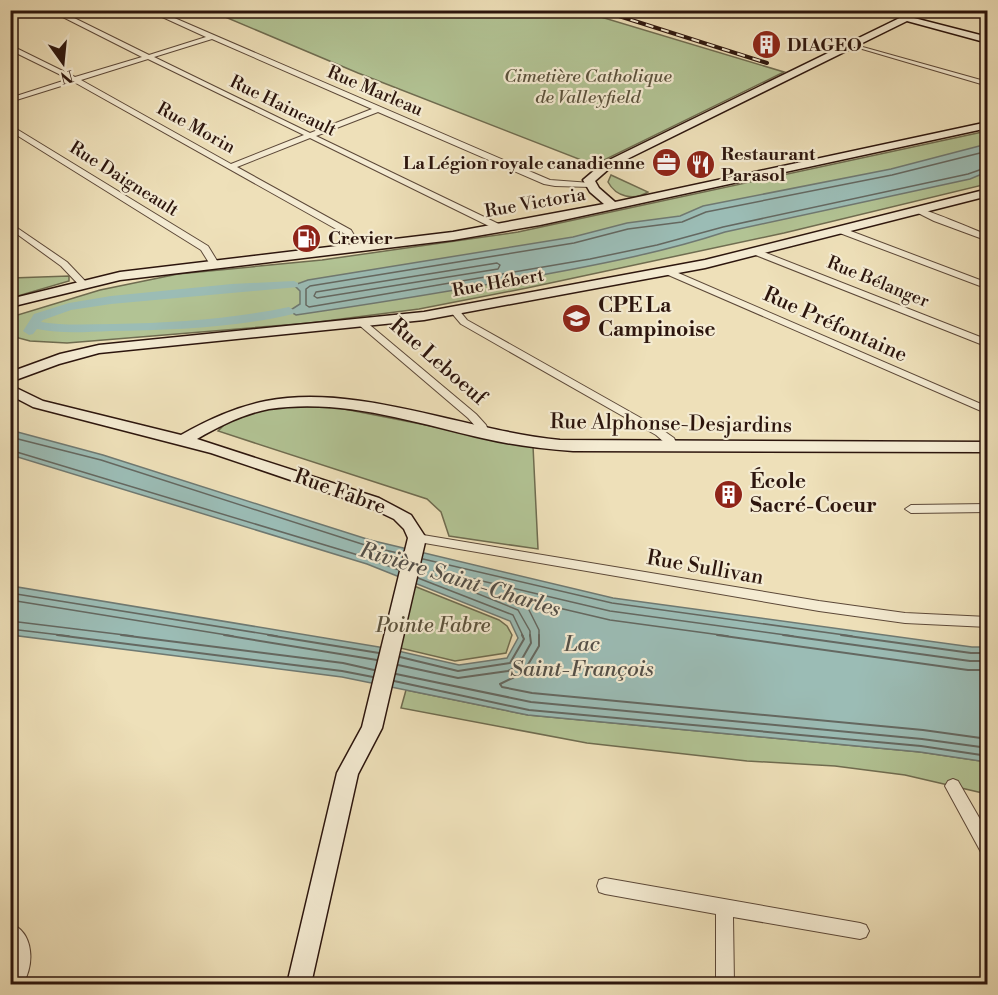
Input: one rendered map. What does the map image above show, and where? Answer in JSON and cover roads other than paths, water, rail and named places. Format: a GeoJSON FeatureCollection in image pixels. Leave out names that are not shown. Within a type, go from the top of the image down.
{"type":"FeatureCollection","features":[{"type":"Feature","properties":{"kind":"street","name":"Rue Haineault"},"geometry":{"type":"LineString","coordinates":[[52,10],[308,137],[500,228]]}},
{"type":"Feature","properties":{"kind":"street","name":"Rue Marleau"},"geometry":{"type":"LineString","coordinates":[[150,10],[547,182],[591,185]]}},
{"type":"Feature","properties":{"kind":"street"},"geometry":{"type":"LineString","coordinates":[[877,10],[987,40]]}},
{"type":"Feature","properties":{"kind":"street"},"geometry":{"type":"LineString","coordinates":[[613,207],[591,185],[589,180],[593,174],[607,165],[924,10]]}},
{"type":"Feature","properties":{"kind":"street"},"geometry":{"type":"LineString","coordinates":[[10,100],[212,37]]}},
{"type":"Feature","properties":{"kind":"street"},"geometry":{"type":"LineString","coordinates":[[854,45],[987,84]]}},
{"type":"Feature","properties":{"kind":"street","name":"Rue Morin"},"geometry":{"type":"LineString","coordinates":[[10,47],[75,80],[348,232],[357,247]]}},
{"type":"Feature","properties":{"kind":"street"},"geometry":{"type":"LineString","coordinates":[[232,166],[378,109]]}},
{"type":"Feature","properties":{"kind":"street","name":"Rue Victoria"},"geometry":{"type":"LineString","coordinates":[[10,303],[39,294],[120,276],[500,228],[613,207],[987,125]]}},
{"type":"Feature","properties":{"kind":"street","name":"Rue Daigneault"},"geometry":{"type":"LineString","coordinates":[[10,127],[205,248],[214,264]]}},
{"type":"Feature","properties":{"kind":"street","name":"Rue Hébert"},"geometry":{"type":"LineString","coordinates":[[11,378],[38,364],[71,354],[99,349],[362,323],[455,311],[669,272],[756,252],[987,192]]}},
{"type":"Feature","properties":{"kind":"street"},"geometry":{"type":"LineString","coordinates":[[918,210],[987,238]]}},
{"type":"Feature","properties":{"kind":"street"},"geometry":{"type":"LineString","coordinates":[[10,225],[64,264],[84,285]]}},
{"type":"Feature","properties":{"kind":"street"},"geometry":{"type":"LineString","coordinates":[[840,230],[987,286]]}},
{"type":"Feature","properties":{"kind":"street","name":"Rue Bélanger"},"geometry":{"type":"LineString","coordinates":[[756,252],[987,344]]}},
{"type":"Feature","properties":{"kind":"street","name":"Rue Préfontaine"},"geometry":{"type":"LineString","coordinates":[[669,272],[987,411]]}},
{"type":"Feature","properties":{"kind":"street","name":"Rue Victoria"},"geometry":{"type":"LineString","coordinates":[[10,311],[84,285]]}},
{"type":"Feature","properties":{"kind":"street"},"geometry":{"type":"LineString","coordinates":[[455,311],[464,322],[660,434],[670,441],[672,447]]}},
{"type":"Feature","properties":{"kind":"street","name":"Rue Leboeuf"},"geometry":{"type":"LineString","coordinates":[[362,323],[472,416],[482,427],[484,434]]}},
{"type":"Feature","properties":{"kind":"street","name":"Rue Fabre"},"geometry":{"type":"LineString","coordinates":[[11,378],[82,414]]}},
{"type":"Feature","properties":{"kind":"street","name":"Rue Fabre"},"geometry":{"type":"LineString","coordinates":[[10,389],[38,404],[185,440],[373,502],[392,510],[410,522],[417,538]]}},
{"type":"Feature","properties":{"kind":"street","name":"Rue Alphonse-Desjardins"},"geometry":{"type":"LineString","coordinates":[[185,440],[238,413],[270,405],[344,403],[484,434],[558,445],[987,447]]}},
{"type":"Feature","properties":{"kind":"street"},"geometry":{"type":"LineString","coordinates":[[911,509],[987,508]]}},
{"type":"Feature","properties":{"kind":"street"},"geometry":{"type":"LineString","coordinates":[[299,984],[348,773],[372,728],[390,644],[417,538]]}},
{"type":"Feature","properties":{"kind":"street","name":"Rue Sullivan"},"geometry":{"type":"LineString","coordinates":[[417,538],[819,606],[905,618],[987,622]]}},
{"type":"Feature","properties":{"kind":"street"},"geometry":{"type":"LineString","coordinates":[[953,786],[987,849]]}},
{"type":"Feature","properties":{"kind":"street"},"geometry":{"type":"LineString","coordinates":[[605,886],[860,931]]}},
{"type":"Feature","properties":{"kind":"street"},"geometry":{"type":"LineString","coordinates":[[724,908],[725,984]]}},
{"type":"Feature","properties":{"kind":"street"},"geometry":{"type":"LineString","coordinates":[[10,931],[20,941],[22,969],[14,984]]}},
{"type":"Feature","properties":{"kind":"water"},"geometry":{"type":"Polygon","coordinates":[[[987,144],[987,172],[970,179],[725,232],[659,251],[592,265],[296,315],[289,311],[300,304],[300,291],[294,285],[308,280],[573,237],[627,223],[680,216],[703,206],[891,169],[987,144]]]}},
{"type":"Feature","properties":{"kind":"water","name":"Lac Saint-François"},"geometry":{"type":"Polygon","coordinates":[[[10,430],[103,455],[370,540],[613,598],[972,647],[987,647],[987,762],[920,752],[528,715],[342,677],[11,635],[11,586],[385,648],[459,665],[507,658],[518,638],[510,621],[367,564],[11,455],[10,430]]]}},
{"type":"Feature","properties":{"kind":"waterway"},"geometry":{"type":"LineString","coordinates":[[33,324],[38,317],[69,307],[111,300],[232,288],[294,285]]}},
{"type":"Feature","properties":{"kind":"waterway"},"geometry":{"type":"LineString","coordinates":[[33,324],[64,328],[169,326],[217,322],[289,311]]}},
{"type":"Feature","properties":{"kind":"waterway"},"geometry":{"type":"LineString","coordinates":[[29,331],[33,324]]}},
{"type":"Feature","properties":{"kind":"railway"},"geometry":{"type":"LineString","coordinates":[[600,10],[767,63]]}},
{"type":"Feature","properties":{"kind":"place","name":"DIAGEO"},"geometry":{"type":"Point","coordinates":[766,45]}},
{"type":"Feature","properties":{"kind":"place","name":"La Légion royale canadienne"},"geometry":{"type":"Point","coordinates":[666,163]}},
{"type":"Feature","properties":{"kind":"place","name":"Restaurant Parasol"},"geometry":{"type":"Point","coordinates":[700,164]}},
{"type":"Feature","properties":{"kind":"place","name":"Crevier"},"geometry":{"type":"Point","coordinates":[307,238]}},
{"type":"Feature","properties":{"kind":"place","name":"CPE La Campinoise"},"geometry":{"type":"Point","coordinates":[577,318]}},
{"type":"Feature","properties":{"kind":"place","name":"École Sacré-Coeur"},"geometry":{"type":"Point","coordinates":[729,494]}},
{"type":"Feature","properties":{"kind":"park label","name":"Cimetière Catholique de Valleyfield"},"geometry":{"type":"Point","coordinates":[588,86]}},
{"type":"Feature","properties":{"kind":"park label","name":"Pointe Fabre"},"geometry":{"type":"Point","coordinates":[433,626]}},
{"type":"Feature","properties":{"kind":"water label","name":"Rivière Saint-Charles"},"geometry":{"type":"Point","coordinates":[460,580]}}]}
